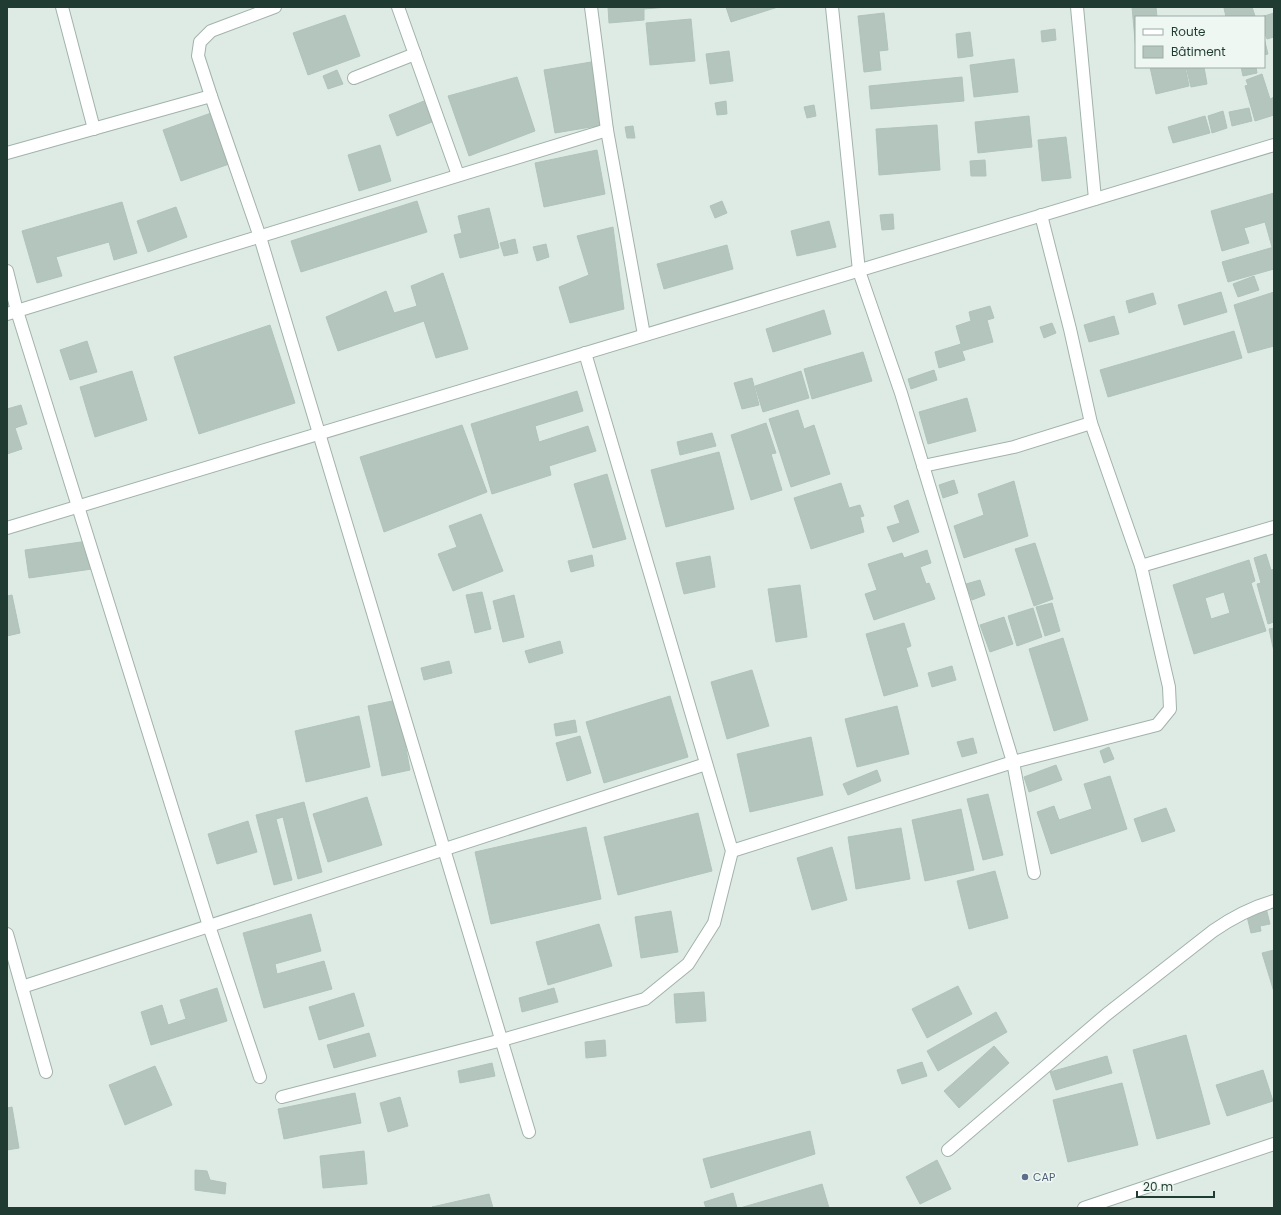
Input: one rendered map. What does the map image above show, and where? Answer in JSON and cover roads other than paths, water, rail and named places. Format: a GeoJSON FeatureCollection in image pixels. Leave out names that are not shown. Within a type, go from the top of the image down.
{"type":"FeatureCollection","features":[{"type":"Feature","properties":{"kind":"street"},"geometry":{"type":"LineString","coordinates":[[62,7],[94,129]]}},
{"type":"Feature","properties":{"kind":"street"},"geometry":{"type":"LineString","coordinates":[[275,7],[211,31],[200,42],[198,56],[260,236],[529,1132]]}},
{"type":"Feature","properties":{"kind":"street"},"geometry":{"type":"LineString","coordinates":[[398,7],[458,175]]}},
{"type":"Feature","properties":{"kind":"street"},"geometry":{"type":"LineString","coordinates":[[591,7],[607,130],[644,335]]}},
{"type":"Feature","properties":{"kind":"street"},"geometry":{"type":"LineString","coordinates":[[832,7],[859,270],[901,393],[1013,762],[1034,873]]}},
{"type":"Feature","properties":{"kind":"street"},"geometry":{"type":"LineString","coordinates":[[1077,7],[1095,199]]}},
{"type":"Feature","properties":{"kind":"street"},"geometry":{"type":"LineString","coordinates":[[354,78],[415,54]]}},
{"type":"Feature","properties":{"kind":"street"},"geometry":{"type":"LineString","coordinates":[[7,153],[211,96]]}},
{"type":"Feature","properties":{"kind":"street"},"geometry":{"type":"LineString","coordinates":[[12,313],[607,130]]}},
{"type":"Feature","properties":{"kind":"street"},"geometry":{"type":"LineString","coordinates":[[7,528],[1274,145]]}},
{"type":"Feature","properties":{"kind":"street"},"geometry":{"type":"LineString","coordinates":[[732,851],[1013,762],[1157,725],[1170,709],[1169,687],[1141,566],[1091,423],[1070,329],[1041,215]]}},
{"type":"Feature","properties":{"kind":"street"},"geometry":{"type":"LineString","coordinates":[[7,272],[12,313],[78,506],[209,926],[260,1077]]}},
{"type":"Feature","properties":{"kind":"street"},"geometry":{"type":"LineString","coordinates":[[282,1097],[502,1040],[645,999],[688,964],[714,923],[732,851],[584,353]]}},
{"type":"Feature","properties":{"kind":"street"},"geometry":{"type":"LineString","coordinates":[[923,466],[1014,447],[1091,423]]}},
{"type":"Feature","properties":{"kind":"street"},"geometry":{"type":"LineString","coordinates":[[1141,566],[1274,527]]}},
{"type":"Feature","properties":{"kind":"street"},"geometry":{"type":"LineString","coordinates":[[22,987],[706,764]]}},
{"type":"Feature","properties":{"kind":"street"},"geometry":{"type":"LineString","coordinates":[[948,1150],[1107,1014],[1213,931],[1230,919],[1242,913],[1274,901]]}},
{"type":"Feature","properties":{"kind":"street"},"geometry":{"type":"LineString","coordinates":[[7,934],[10,954],[22,987],[46,1072]]}},
{"type":"Feature","properties":{"kind":"street"},"geometry":{"type":"LineString","coordinates":[[1084,1208],[1274,1144]]}},
{"type":"Feature","properties":{"kind":"place","name":"CAP"},"geometry":{"type":"Point","coordinates":[1025,1177]}}]}
